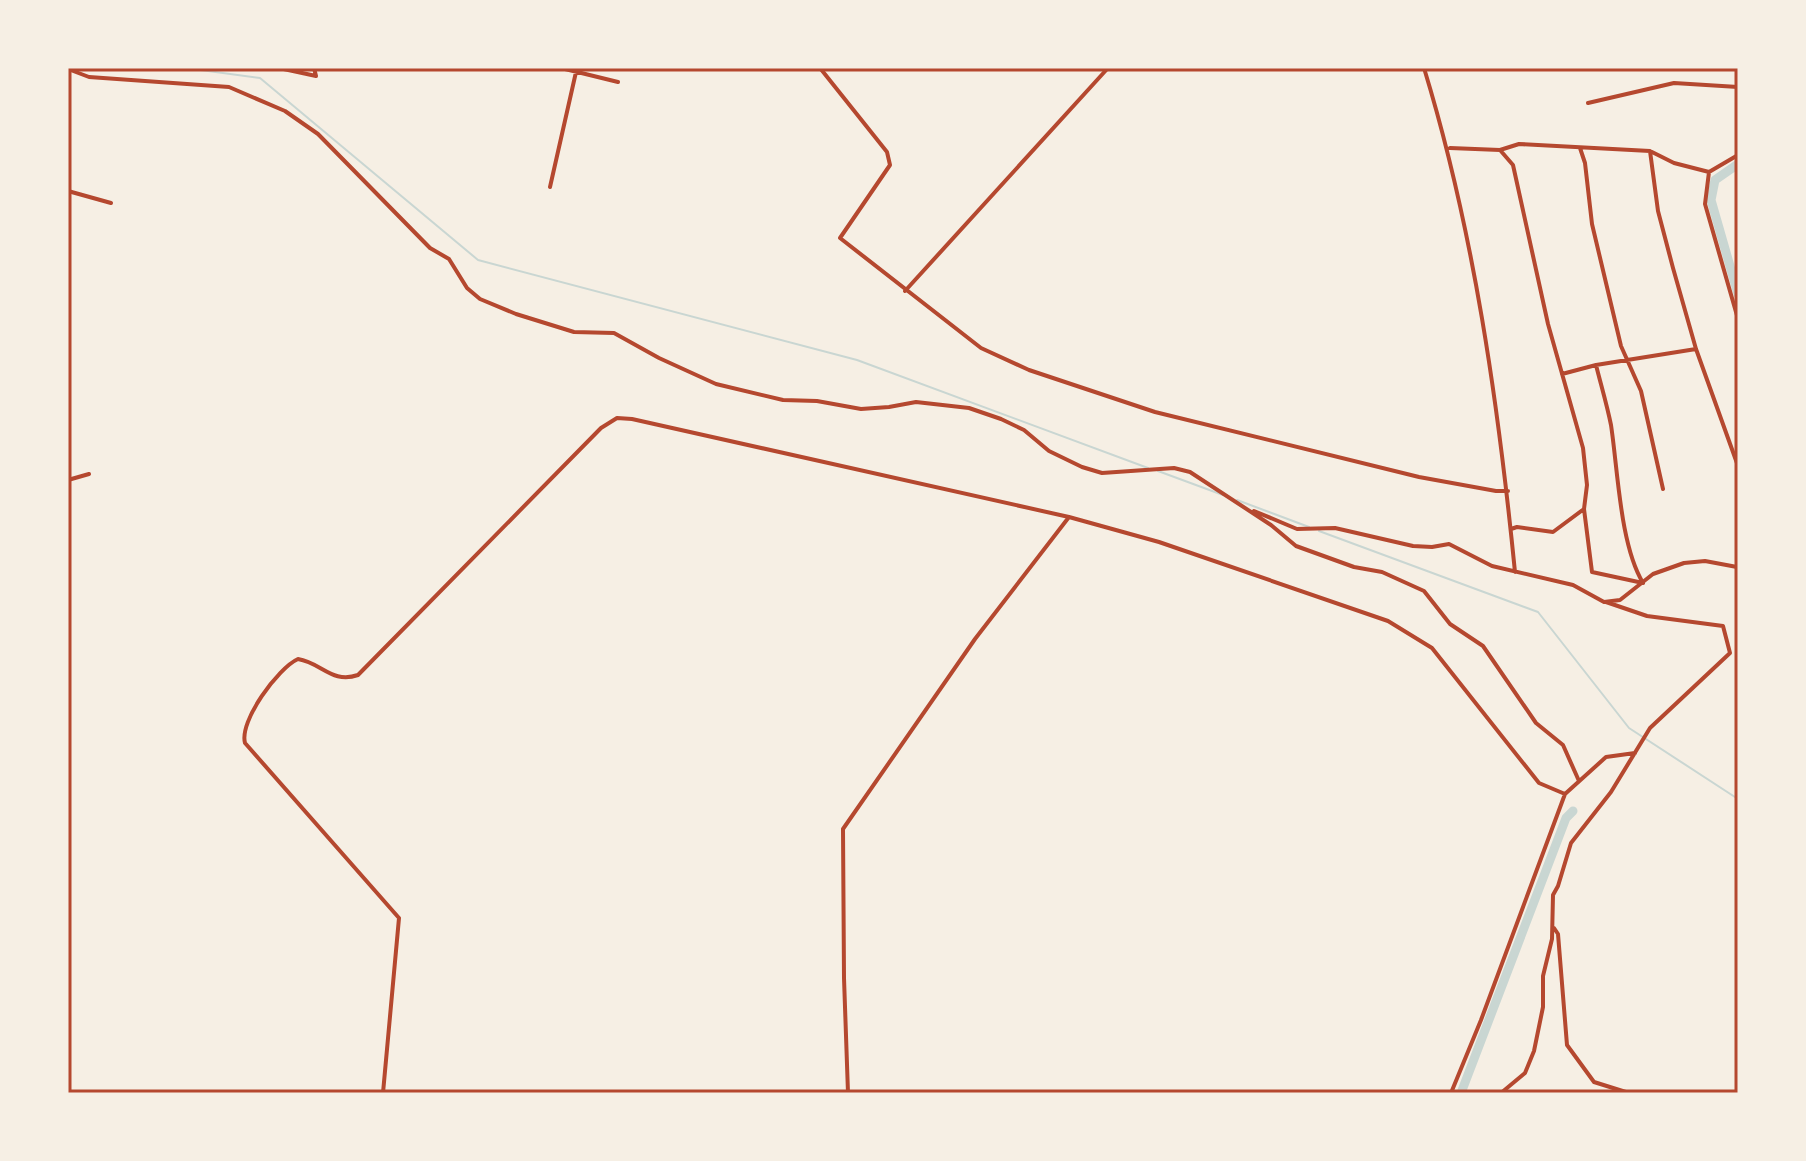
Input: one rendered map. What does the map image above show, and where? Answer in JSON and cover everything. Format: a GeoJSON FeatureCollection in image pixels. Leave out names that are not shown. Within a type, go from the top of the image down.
{"type":"FeatureCollection","features":[{"type":"Feature","properties":{"kind":"street"},"geometry":{"type":"LineString","coordinates":[[279,68],[316,76],[314,68]]}},
{"type":"Feature","properties":{"kind":"street"},"geometry":{"type":"LineString","coordinates":[[561,68],[618,82]]}},
{"type":"Feature","properties":{"kind":"street"},"geometry":{"type":"LineString","coordinates":[[820,68],[887,152],[890,165],[840,238],[981,348],[1029,370],[1155,412],[1419,477],[1508,491]]}},
{"type":"Feature","properties":{"kind":"street"},"geometry":{"type":"LineString","coordinates":[[905,291],[1108,68]]}},
{"type":"Feature","properties":{"kind":"street"},"geometry":{"type":"LineString","coordinates":[[1424,68],[1449,148],[1474,269],[1508,491],[1515,573]]}},
{"type":"Feature","properties":{"kind":"street"},"geometry":{"type":"LineString","coordinates":[[68,69],[89,77],[229,87],[285,111],[318,134],[430,248],[449,259],[473,293],[516,314],[574,332],[614,333],[716,384],[783,400],[817,401],[861,409],[916,402],[969,408],[1024,430],[1049,451],[1102,473],[1174,468],[1190,472],[1296,546],[1354,567],[1382,572],[1424,591],[1450,624],[1483,646],[1536,723],[1563,745],[1579,781]]}},
{"type":"Feature","properties":{"kind":"street"},"geometry":{"type":"LineString","coordinates":[[550,187],[576,72]]}},
{"type":"Feature","properties":{"kind":"street"},"geometry":{"type":"LineString","coordinates":[[1588,103],[1674,83],[1738,87]]}},
{"type":"Feature","properties":{"kind":"street"},"geometry":{"type":"LineString","coordinates":[[1449,148],[1500,150],[1519,144],[1650,151],[1674,163],[1709,172],[1738,155]]}},
{"type":"Feature","properties":{"kind":"street"},"geometry":{"type":"LineString","coordinates":[[1580,148],[1585,163],[1592,224],[1621,346],[1641,391],[1663,489]]}},
{"type":"Feature","properties":{"kind":"street"},"geometry":{"type":"LineString","coordinates":[[1500,150],[1513,165],[1548,324],[1583,448],[1587,485],[1584,509],[1592,572],[1643,583]]}},
{"type":"Feature","properties":{"kind":"street"},"geometry":{"type":"LineString","coordinates":[[1650,151],[1658,211],[1696,349],[1738,466],[1738,580]]}},
{"type":"Feature","properties":{"kind":"street"},"geometry":{"type":"LineString","coordinates":[[1709,172],[1705,204],[1738,319]]}},
{"type":"Feature","properties":{"kind":"street"},"geometry":{"type":"LineString","coordinates":[[68,191],[111,203]]}},
{"type":"Feature","properties":{"kind":"street"},"geometry":{"type":"LineString","coordinates":[[1562,374],[1627,359],[1696,349]]}},
{"type":"Feature","properties":{"kind":"street"},"geometry":{"type":"LineString","coordinates":[[1596,365],[1610,422],[1626,530],[1637,574],[1643,583]]}},
{"type":"Feature","properties":{"kind":"street"},"geometry":{"type":"LineString","coordinates":[[383,1093],[399,918],[245,743],[242,734],[280,671],[290,663],[298,659],[307,660],[346,679],[358,675],[601,428],[617,418],[1069,517],[1159,542],[1388,621],[1432,648],[1539,783],[1565,794]]}},
{"type":"Feature","properties":{"kind":"street"},"geometry":{"type":"LineString","coordinates":[[68,480],[89,474]]}},
{"type":"Feature","properties":{"kind":"street"},"geometry":{"type":"LineString","coordinates":[[1247,509],[1297,529],[1335,528],[1413,546],[1449,544],[1492,566],[1573,585],[1604,602],[1647,616],[1723,626],[1730,653],[1650,728],[1611,792],[1571,843],[1553,895],[1552,926],[1543,976],[1543,1007],[1534,1051],[1525,1073],[1501,1093]]}},
{"type":"Feature","properties":{"kind":"street"},"geometry":{"type":"LineString","coordinates":[[1511,529],[1517,527],[1553,532],[1584,509]]}},
{"type":"Feature","properties":{"kind":"street"},"geometry":{"type":"LineString","coordinates":[[848,1093],[843,829],[975,639],[1069,517]]}},
{"type":"Feature","properties":{"kind":"street"},"geometry":{"type":"LineString","coordinates":[[1604,602],[1620,600],[1653,574],[1684,563],[1705,561],[1737,567]]}},
{"type":"Feature","properties":{"kind":"street"},"geometry":{"type":"LineString","coordinates":[[1451,1093],[1565,794],[1606,757],[1635,753]]}},
{"type":"Feature","properties":{"kind":"street"},"geometry":{"type":"LineString","coordinates":[[1552,926],[1558,934],[1567,1045],[1594,1082],[1629,1093]]}},
{"type":"Feature","properties":{"kind":"waterway"},"geometry":{"type":"LineString","coordinates":[[186,68],[260,78],[478,260],[857,360],[1148,468]]}},
{"type":"Feature","properties":{"kind":"waterway"},"geometry":{"type":"LineString","coordinates":[[1738,164],[1715,180],[1711,200],[1738,294]]}},
{"type":"Feature","properties":{"kind":"waterway"},"geometry":{"type":"LineString","coordinates":[[1158,471],[1223,495]]}},
{"type":"Feature","properties":{"kind":"waterway"},"geometry":{"type":"LineString","coordinates":[[1237,500],[1309,527]]}},
{"type":"Feature","properties":{"kind":"waterway"},"geometry":{"type":"LineString","coordinates":[[1319,531],[1538,612],[1629,728],[1738,799]]}},
{"type":"Feature","properties":{"kind":"waterway"},"geometry":{"type":"LineString","coordinates":[[1461,1093],[1566,818],[1573,811]]}}]}
